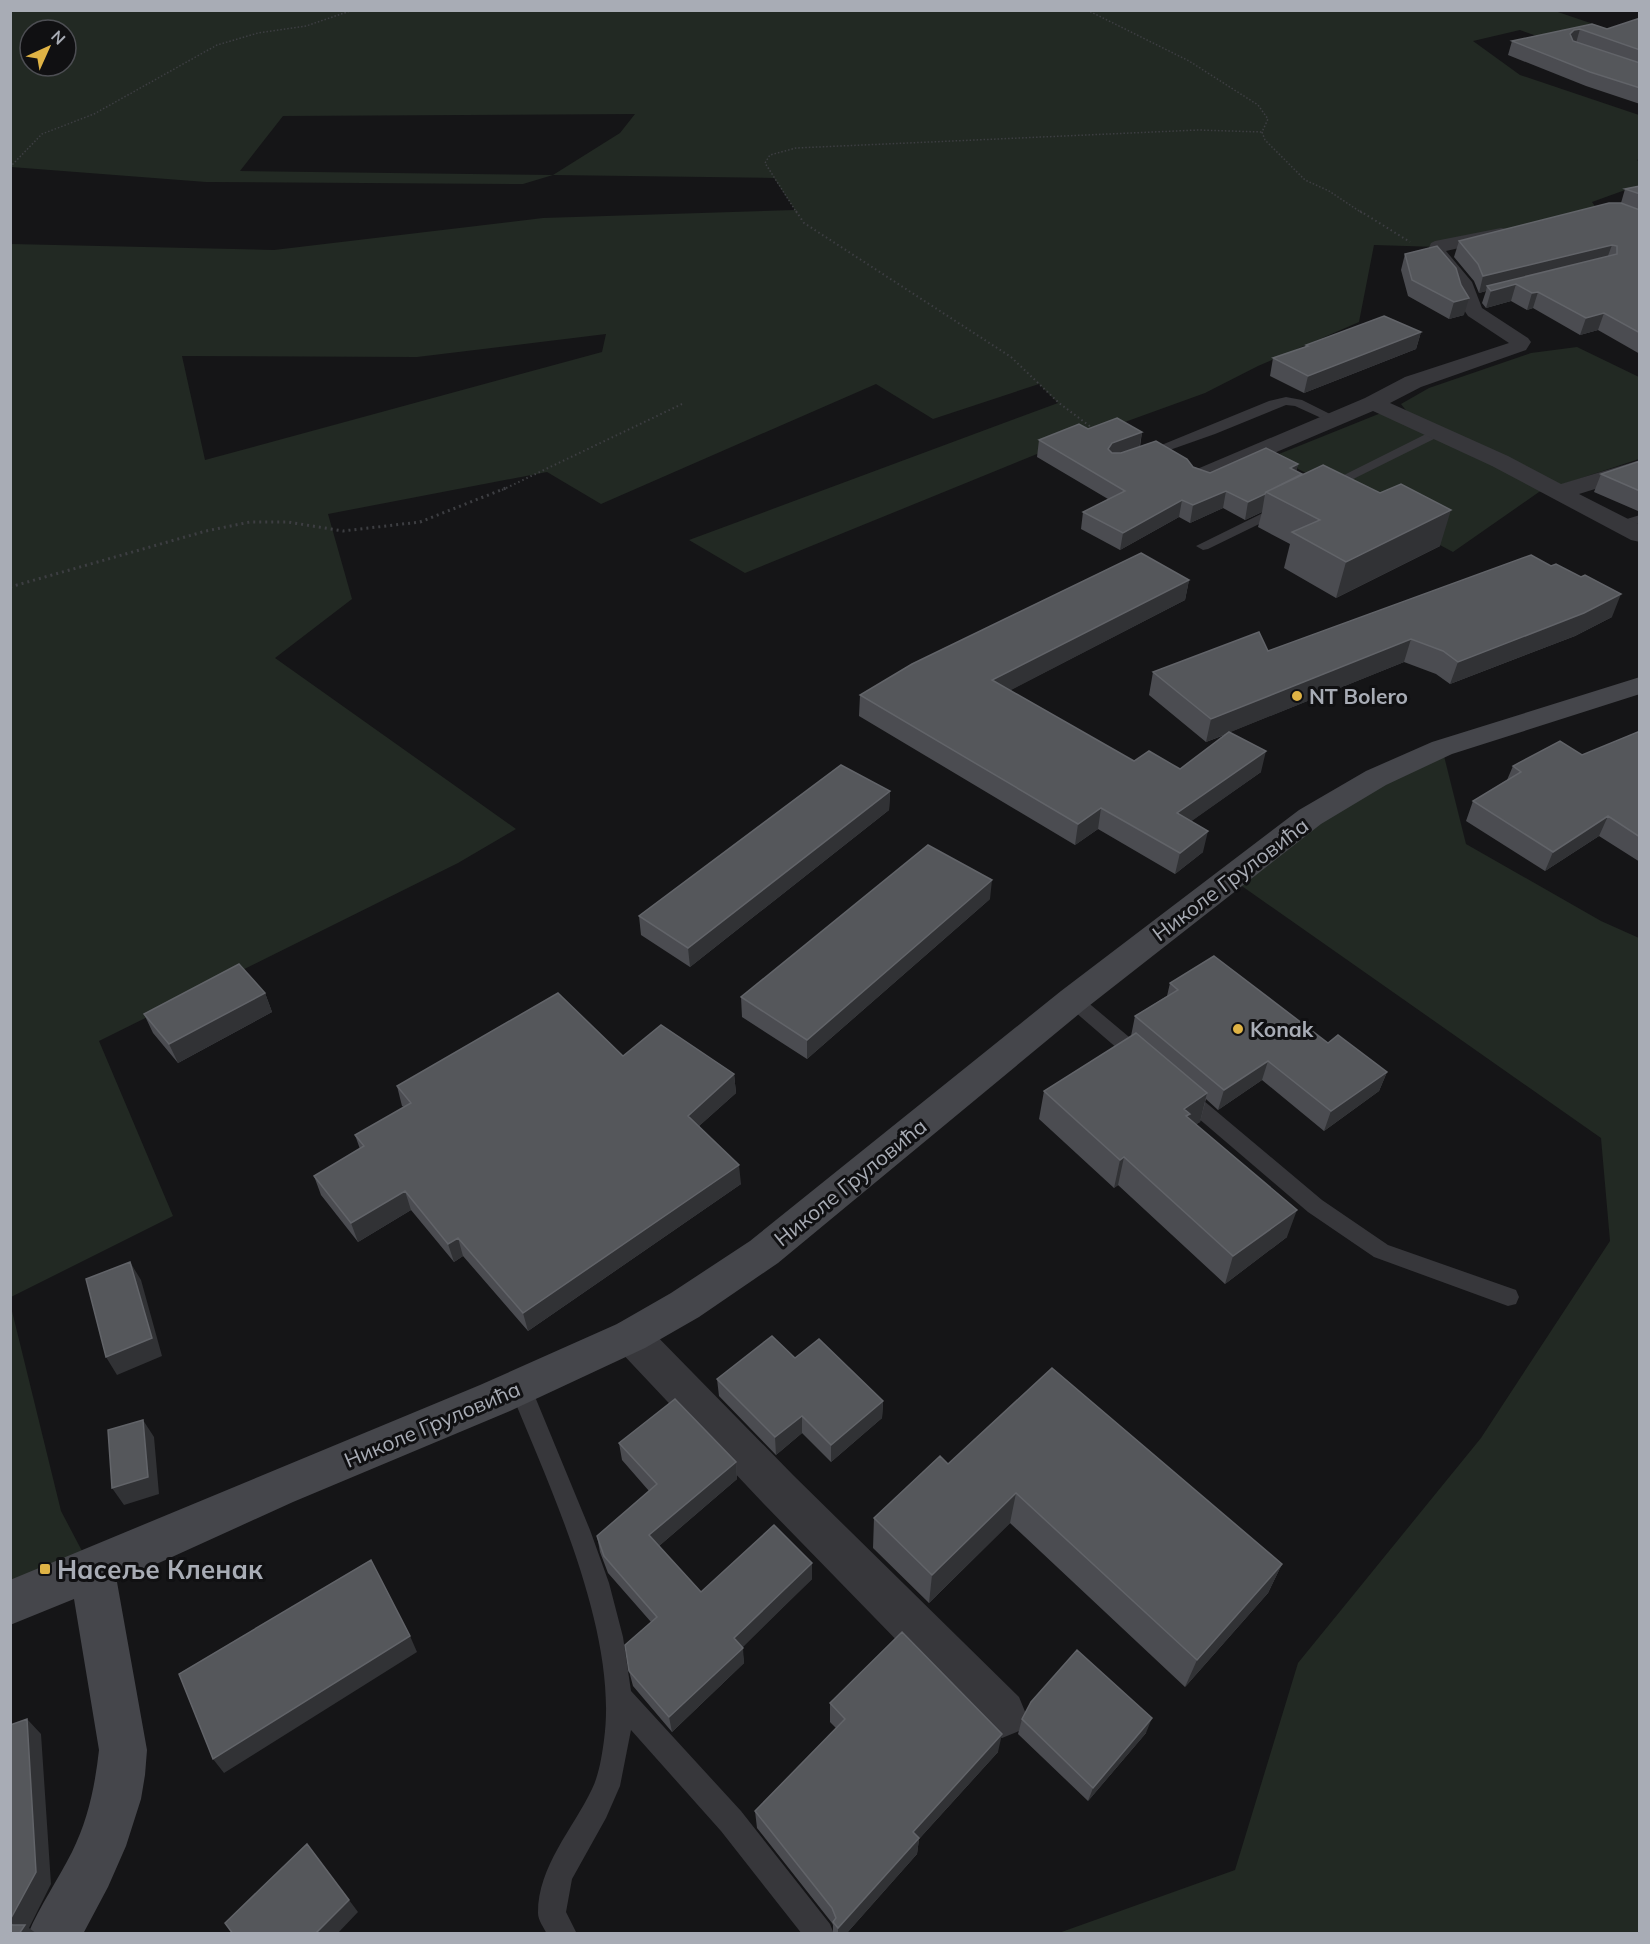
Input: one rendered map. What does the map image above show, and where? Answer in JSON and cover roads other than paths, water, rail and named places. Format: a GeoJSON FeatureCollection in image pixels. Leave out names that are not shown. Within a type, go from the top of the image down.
{"type":"FeatureCollection","features":[{"type":"Feature","properties":{"kind":"street"},"geometry":{"type":"LineString","coordinates":[[1198,477],[1372,403],[1413,382],[1519,346],[1519,340],[1478,314],[1474,300],[1462,282],[1436,252],[1438,247],[1515,230]]}},
{"type":"Feature","properties":{"kind":"street"},"geometry":{"type":"LineString","coordinates":[[1372,403],[1481,451],[1560,492],[1634,526]]}},
{"type":"Feature","properties":{"kind":"street"},"geometry":{"type":"LineString","coordinates":[[1560,492],[1640,467]]}},
{"type":"Feature","properties":{"kind":"street","name":"Николе Груловића"},"geometry":{"type":"LineString","coordinates":[[10,1603],[520,1387],[631,1336],[685,1305],[764,1252],[1073,1000],[1229,877],[1310,817],[1345,795],[1404,764],[1442,748],[1640,685]]}},
{"type":"Feature","properties":{"kind":"street"},"geometry":{"type":"LineString","coordinates":[[631,1336],[778,1490],[1002,1714]]}},
{"type":"Feature","properties":{"kind":"street"},"geometry":{"type":"LineString","coordinates":[[54,1934],[113,1818],[122,1779],[123,1750],[92,1570]]}},
{"type":"Feature","properties":{"kind":"lane"},"geometry":{"type":"LineString","coordinates":[[1133,459],[1211,431],[1273,404],[1286,401],[1298,403],[1334,419]]}},
{"type":"Feature","properties":{"kind":"lane"},"geometry":{"type":"LineString","coordinates":[[1203,546],[1436,433]]}},
{"type":"Feature","properties":{"kind":"lane"},"geometry":{"type":"LineString","coordinates":[[1073,1000],[1154,1069]]}},
{"type":"Feature","properties":{"kind":"lane"},"geometry":{"type":"LineString","coordinates":[[1172,1084],[1315,1206],[1381,1251],[1508,1297]]}},
{"type":"Feature","properties":{"kind":"lane"},"geometry":{"type":"LineString","coordinates":[[520,1387],[582,1543],[608,1621],[620,1698],[617,1741],[607,1786],[559,1876],[552,1914],[563,1934]]}},
{"type":"Feature","properties":{"kind":"lane"},"geometry":{"type":"LineString","coordinates":[[620,1698],[731,1821],[820,1934]]}},
{"type":"Feature","properties":{"kind":"place","name":"NT Bolero"},"geometry":{"type":"Point","coordinates":[1297,696]}},
{"type":"Feature","properties":{"kind":"place","name":"Konak"},"geometry":{"type":"Point","coordinates":[1238,1029]}},
{"type":"Feature","properties":{"kind":"place","name":"Насеље Кленак"},"geometry":{"type":"Point","coordinates":[45,1569]}}]}
